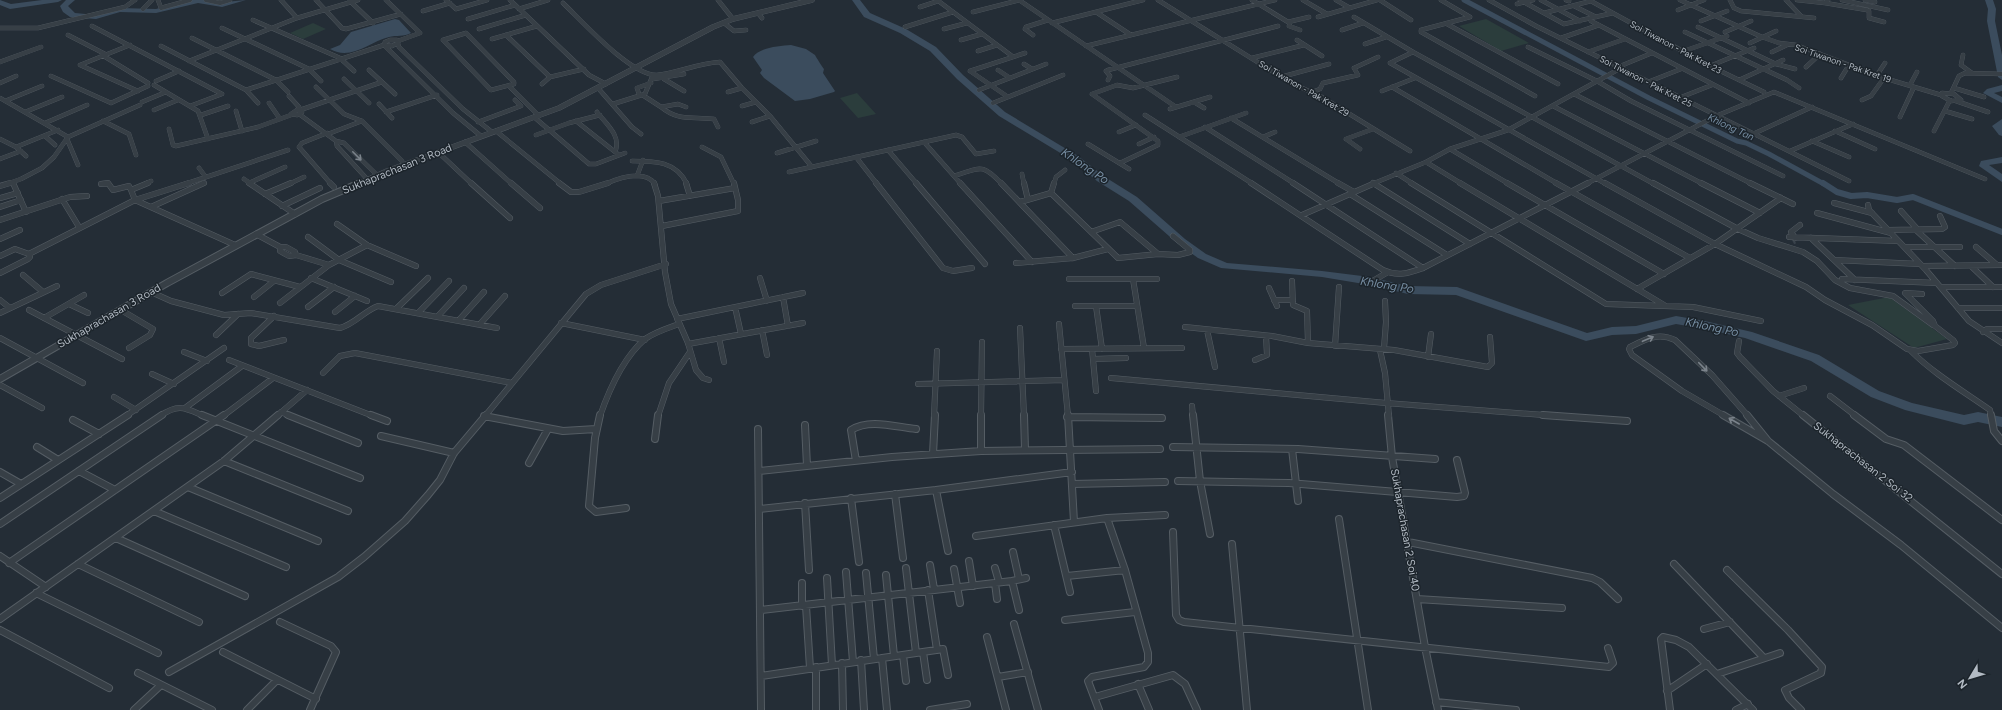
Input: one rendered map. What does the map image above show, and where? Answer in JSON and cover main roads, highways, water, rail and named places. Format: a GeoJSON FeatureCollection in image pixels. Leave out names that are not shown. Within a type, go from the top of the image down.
{"type":"FeatureCollection","features":[{"type":"Feature","properties":{"kind":"water"},"geometry":{"type":"Polygon","coordinates":[[[395,19],[399,20],[411,33],[382,39],[353,52],[345,53],[330,49],[340,45],[351,32],[395,19]]]}},
{"type":"Feature","properties":{"kind":"water"},"geometry":{"type":"Polygon","coordinates":[[[791,45],[806,49],[815,55],[824,69],[823,73],[835,91],[834,92],[810,99],[795,101],[764,78],[760,73],[762,70],[753,57],[765,49],[791,45]]]}},
{"type":"Feature","properties":{"kind":"waterway"},"geometry":{"type":"LineString","coordinates":[[0,2],[10,7],[58,0]]}},
{"type":"Feature","properties":{"kind":"waterway"},"geometry":{"type":"LineString","coordinates":[[71,0],[64,6],[66,10],[73,15],[96,17],[120,10],[156,11],[190,2],[198,1],[214,5],[222,5],[242,0]]}},
{"type":"Feature","properties":{"kind":"waterway","name":"Khlong Po"},"geometry":{"type":"LineString","coordinates":[[856,0],[867,15],[903,31],[933,49],[960,77],[1002,114],[1075,158],[1101,179],[1133,199],[1181,241],[1202,256],[1225,266],[1322,274],[1370,281],[1408,290],[1457,291],[1586,337],[1612,331],[1636,330],[1676,320],[1705,325],[1748,335],[1815,358],[1875,394],[1909,407],[1964,420],[1978,417],[2002,422]]}},
{"type":"Feature","properties":{"kind":"waterway","name":"Khlong Tan"},"geometry":{"type":"LineString","coordinates":[[1464,0],[1649,98],[1737,141],[1746,143],[1769,154],[1824,184]]}},
{"type":"Feature","properties":{"kind":"waterway"},"geometry":{"type":"LineString","coordinates":[[1989,0],[1992,9],[1991,21],[2002,77]]}},
{"type":"Feature","properties":{"kind":"waterway"},"geometry":{"type":"LineString","coordinates":[[2002,88],[1987,93],[2002,100]]}},
{"type":"Feature","properties":{"kind":"waterway"},"geometry":{"type":"LineString","coordinates":[[2002,122],[1997,126],[2002,133]]}},
{"type":"Feature","properties":{"kind":"waterway"},"geometry":{"type":"LineString","coordinates":[[2002,160],[1984,163],[1984,166],[2002,179]]}},
{"type":"Feature","properties":{"kind":"waterway","name":"Khlong Tan"},"geometry":{"type":"LineString","coordinates":[[1823,183],[1837,192],[1851,196],[1867,195],[1897,200],[1913,197],[2002,232]]}}]}
